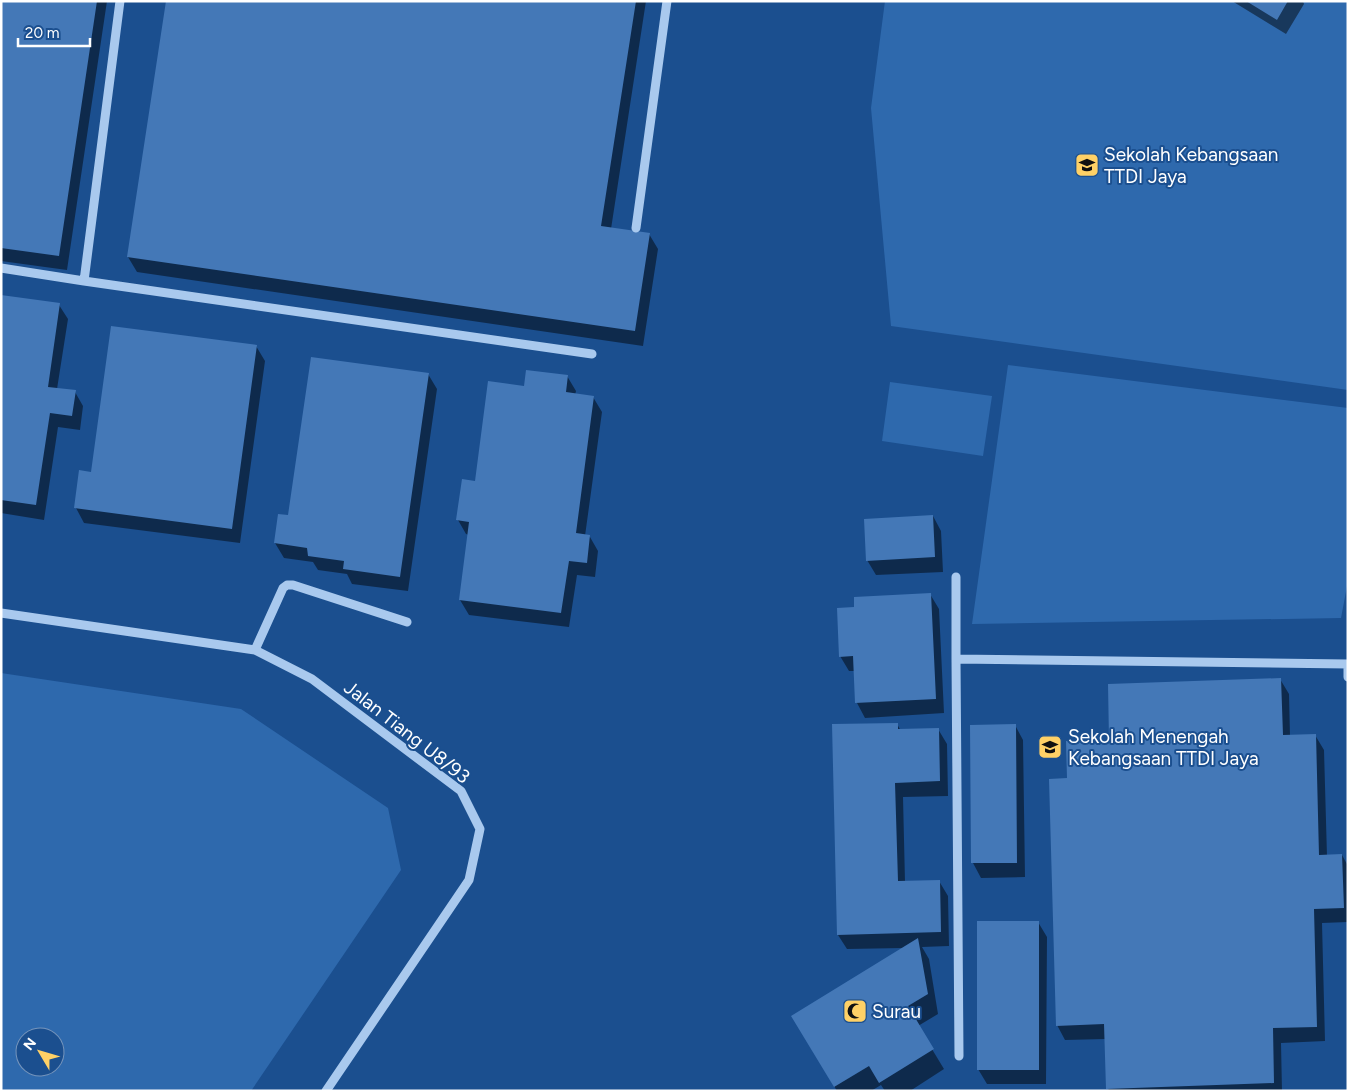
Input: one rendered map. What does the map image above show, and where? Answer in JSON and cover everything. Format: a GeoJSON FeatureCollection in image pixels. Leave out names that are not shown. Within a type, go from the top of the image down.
{"type":"FeatureCollection","features":[{"type":"Feature","properties":{"kind":"street"},"geometry":{"type":"LineString","coordinates":[[84,281],[120,1]]}},
{"type":"Feature","properties":{"kind":"street"},"geometry":{"type":"LineString","coordinates":[[636,228],[667,1]]}},
{"type":"Feature","properties":{"kind":"street"},"geometry":{"type":"LineString","coordinates":[[1,268],[592,354]]}},
{"type":"Feature","properties":{"kind":"street"},"geometry":{"type":"LineString","coordinates":[[956,577],[959,1056]]}},
{"type":"Feature","properties":{"kind":"street"},"geometry":{"type":"LineString","coordinates":[[255,650],[283,588],[287,584],[407,622]]}},
{"type":"Feature","properties":{"kind":"street","name":"Jalan Tiang U8/93"},"geometry":{"type":"LineString","coordinates":[[1,613],[255,650],[312,679],[461,791],[480,829],[469,880],[326,1091]]}},
{"type":"Feature","properties":{"kind":"street"},"geometry":{"type":"LineString","coordinates":[[956,659],[1348,664],[1348,677]]}},
{"type":"Feature","properties":{"kind":"shaded area","name":"Sekolah Kebangsaan TTDI Jaya"},"geometry":{"type":"Polygon","coordinates":[[[885,1],[1246,1],[1277,20],[1288,1],[1348,1],[1348,390],[891,326],[871,108],[885,1]]]}},
{"type":"Feature","properties":{"kind":"shaded area"},"geometry":{"type":"Polygon","coordinates":[[[1008,365],[1348,408],[1348,581],[1341,618],[972,624],[1008,365]]]}},
{"type":"Feature","properties":{"kind":"shaded area"},"geometry":{"type":"Polygon","coordinates":[[[890,382],[992,396],[983,456],[882,441],[890,382]]]}},
{"type":"Feature","properties":{"kind":"shaded area"},"geometry":{"type":"Polygon","coordinates":[[[1,673],[241,709],[388,808],[401,870],[251,1091],[1,1091],[1,673]]]}},
{"type":"Feature","properties":{"kind":"building"},"geometry":{"type":"Polygon","coordinates":[[[1,1],[97,1],[59,256],[1,248],[1,1]]]}},
{"type":"Feature","properties":{"kind":"building"},"geometry":{"type":"Polygon","coordinates":[[[166,1],[636,1],[601,226],[650,233],[635,331],[127,257],[166,1]]]}},
{"type":"Feature","properties":{"kind":"building"},"geometry":{"type":"Polygon","coordinates":[[[1246,1],[1288,1],[1277,20],[1246,1]]]}},
{"type":"Feature","properties":{"kind":"building"},"geometry":{"type":"Polygon","coordinates":[[[1,295],[60,303],[48,387],[76,390],[72,416],[50,413],[36,505],[1,500],[1,295]]]}},
{"type":"Feature","properties":{"kind":"building"},"geometry":{"type":"Polygon","coordinates":[[[111,326],[257,345],[232,529],[74,508],[79,470],[91,472],[111,326]]]}},
{"type":"Feature","properties":{"kind":"building"},"geometry":{"type":"Polygon","coordinates":[[[311,357],[429,373],[400,577],[343,569],[344,561],[308,556],[307,548],[274,543],[278,514],[288,515],[311,357]]]}},
{"type":"Feature","properties":{"kind":"building"},"geometry":{"type":"Polygon","coordinates":[[[526,370],[568,375],[566,392],[594,396],[576,533],[590,535],[587,563],[569,561],[561,613],[459,600],[469,522],[456,520],[462,479],[475,481],[488,381],[524,386],[526,370]]]}},
{"type":"Feature","properties":{"kind":"building"},"geometry":{"type":"Polygon","coordinates":[[[933,515],[935,557],[866,561],[864,519],[933,515]]]}},
{"type":"Feature","properties":{"kind":"building"},"geometry":{"type":"Polygon","coordinates":[[[931,593],[936,699],[855,703],[853,656],[839,657],[837,608],[854,607],[854,597],[931,593]]]}},
{"type":"Feature","properties":{"kind":"building"},"geometry":{"type":"Polygon","coordinates":[[[1281,678],[1283,735],[1316,734],[1319,855],[1342,854],[1344,908],[1314,909],[1317,1027],[1273,1028],[1274,1083],[1106,1089],[1104,1024],[1056,1026],[1049,779],[1067,778],[1066,741],[1109,740],[1108,684],[1281,678]]]}},
{"type":"Feature","properties":{"kind":"building"},"geometry":{"type":"Polygon","coordinates":[[[898,723],[898,729],[939,728],[940,781],[895,783],[898,881],[940,880],[941,932],[837,935],[832,724],[898,723]]]}},
{"type":"Feature","properties":{"kind":"building"},"geometry":{"type":"Polygon","coordinates":[[[1016,724],[1017,863],[971,863],[970,725],[1016,724]]]}},
{"type":"Feature","properties":{"kind":"building"},"geometry":{"type":"Polygon","coordinates":[[[977,921],[1039,921],[1039,1070],[977,1070],[977,921]]]}},
{"type":"Feature","properties":{"kind":"building","name":"Surau"},"geometry":{"type":"Polygon","coordinates":[[[918,938],[928,994],[908,1006],[934,1049],[879,1083],[869,1066],[834,1087],[791,1016],[918,938]]]}},
{"type":"Feature","properties":{"kind":"place","name":"Sekolah Kebangsaan TTDI Jaya"},"geometry":{"type":"Point","coordinates":[1087,165]}},
{"type":"Feature","properties":{"kind":"place","name":"Sekolah Menengah Kebangsaan TTDI Jaya"},"geometry":{"type":"Point","coordinates":[1050,747]}},
{"type":"Feature","properties":{"kind":"place","name":"Surau"},"geometry":{"type":"Point","coordinates":[855,1011]}}]}
